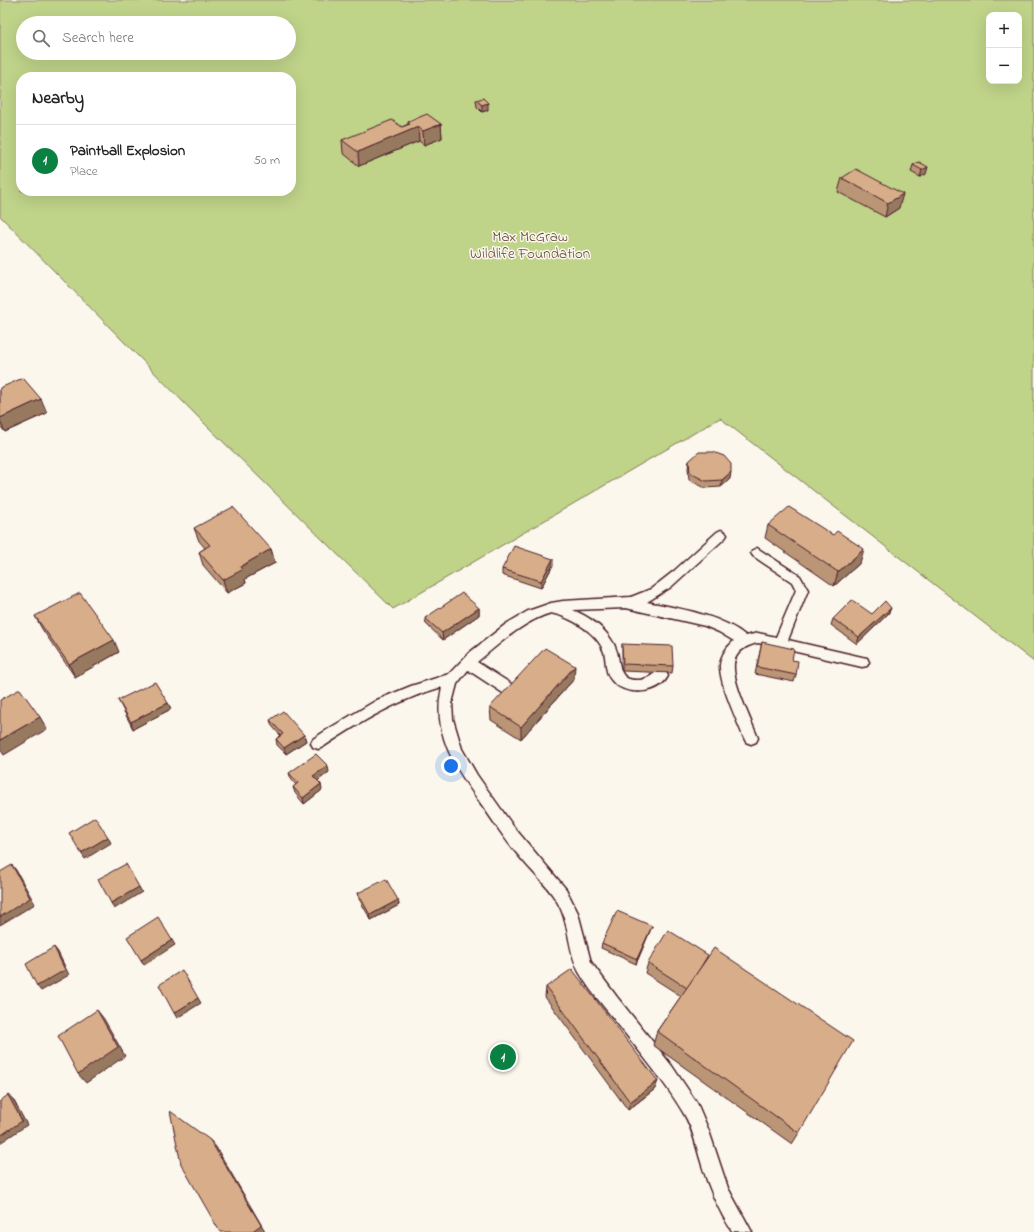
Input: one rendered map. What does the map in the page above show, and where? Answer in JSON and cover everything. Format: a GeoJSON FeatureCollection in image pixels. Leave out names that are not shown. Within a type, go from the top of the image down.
{"type":"FeatureCollection","features":[{"type":"Feature","properties":{"kind":"lane"},"geometry":{"type":"LineString","coordinates":[[721,535],[658,590],[641,599],[623,602],[575,604],[552,608],[539,612],[519,623],[467,663],[454,678],[449,687],[446,718],[450,737],[463,764],[506,830],[561,894],[571,911],[579,956],[585,967],[676,1086],[692,1110],[726,1206],[743,1232]]}},
{"type":"Feature","properties":{"kind":"lane"},"geometry":{"type":"LineString","coordinates":[[757,553],[796,579],[802,590],[780,644]]}},
{"type":"Feature","properties":{"kind":"lane"},"geometry":{"type":"LineString","coordinates":[[623,602],[721,627],[740,637],[744,642]]}},
{"type":"Feature","properties":{"kind":"lane"},"geometry":{"type":"LineString","coordinates":[[552,608],[564,611],[594,629],[609,649],[615,674],[620,679],[638,686],[652,684],[661,676]]}},
{"type":"Feature","properties":{"kind":"lane"},"geometry":{"type":"LineString","coordinates":[[751,738],[727,672],[728,658],[737,646],[744,642],[758,638],[862,662]]}},
{"type":"Feature","properties":{"kind":"lane"},"geometry":{"type":"LineString","coordinates":[[467,663],[508,689]]}},
{"type":"Feature","properties":{"kind":"lane"},"geometry":{"type":"LineString","coordinates":[[318,743],[379,704],[421,687],[454,678]]}},
{"type":"Feature","properties":{"kind":"green space","name":"Max McGraw Wildlife Foundation"},"geometry":{"type":"Polygon","coordinates":[[[0,0],[1034,0],[1034,662],[720,418],[393,609],[202,421],[0,216],[0,0]]]}},
{"type":"Feature","properties":{"kind":"building"},"geometry":{"type":"Polygon","coordinates":[[[483,98],[488,103],[482,105],[476,100],[483,98]]]}},
{"type":"Feature","properties":{"kind":"building"},"geometry":{"type":"Polygon","coordinates":[[[427,114],[441,124],[423,131],[418,127],[358,152],[342,140],[392,120],[402,127],[410,124],[408,122],[427,114]]]}},
{"type":"Feature","properties":{"kind":"building"},"geometry":{"type":"Polygon","coordinates":[[[919,162],[928,167],[922,170],[913,165],[919,162]]]}},
{"type":"Feature","properties":{"kind":"building"},"geometry":{"type":"Polygon","coordinates":[[[856,169],[903,194],[888,203],[842,178],[856,169]]]}},
{"type":"Feature","properties":{"kind":"building"},"geometry":{"type":"Polygon","coordinates":[[[23,378],[41,399],[0,418],[0,388],[23,378]]]}},
{"type":"Feature","properties":{"kind":"building"},"geometry":{"type":"Polygon","coordinates":[[[699,452],[713,452],[724,456],[731,464],[731,472],[722,480],[706,481],[690,473],[689,461],[699,452]]]}},
{"type":"Feature","properties":{"kind":"building"},"geometry":{"type":"Polygon","coordinates":[[[233,507],[271,549],[240,567],[242,570],[223,580],[199,552],[210,545],[194,528],[233,507]]]}},
{"type":"Feature","properties":{"kind":"building"},"geometry":{"type":"Polygon","coordinates":[[[789,507],[833,535],[837,531],[864,549],[838,572],[768,525],[789,507]]]}},
{"type":"Feature","properties":{"kind":"building"},"geometry":{"type":"Polygon","coordinates":[[[514,546],[553,559],[541,581],[502,569],[514,546]]]}},
{"type":"Feature","properties":{"kind":"building"},"geometry":{"type":"Polygon","coordinates":[[[80,593],[114,640],[69,664],[35,616],[80,593]]]}},
{"type":"Feature","properties":{"kind":"building"},"geometry":{"type":"Polygon","coordinates":[[[462,593],[479,608],[442,633],[425,618],[462,593]]]}},
{"type":"Feature","properties":{"kind":"building"},"geometry":{"type":"Polygon","coordinates":[[[852,600],[872,614],[885,601],[891,608],[859,637],[833,619],[852,600]]]}},
{"type":"Feature","properties":{"kind":"building"},"geometry":{"type":"Polygon","coordinates":[[[762,642],[794,649],[792,660],[798,661],[796,675],[757,667],[762,642]]]}},
{"type":"Feature","properties":{"kind":"building"},"geometry":{"type":"Polygon","coordinates":[[[622,644],[672,646],[673,666],[623,664],[622,644]]]}},
{"type":"Feature","properties":{"kind":"building"},"geometry":{"type":"Polygon","coordinates":[[[545,648],[575,666],[521,727],[490,707],[545,648]]]}},
{"type":"Feature","properties":{"kind":"building"},"geometry":{"type":"Polygon","coordinates":[[[155,682],[168,703],[131,722],[118,700],[155,682]]]}},
{"type":"Feature","properties":{"kind":"building"},"geometry":{"type":"Polygon","coordinates":[[[20,689],[40,717],[0,740],[0,700],[20,689]]]}},
{"type":"Feature","properties":{"kind":"building"},"geometry":{"type":"Polygon","coordinates":[[[283,711],[304,735],[284,748],[276,739],[283,734],[270,720],[283,711]]]}},
{"type":"Feature","properties":{"kind":"building"},"geometry":{"type":"Polygon","coordinates":[[[316,754],[328,766],[313,776],[321,784],[303,798],[293,787],[298,783],[289,773],[316,754]]]}},
{"type":"Feature","properties":{"kind":"building"},"geometry":{"type":"Polygon","coordinates":[[[95,817],[108,837],[81,853],[69,833],[95,817]]]}},
{"type":"Feature","properties":{"kind":"building"},"geometry":{"type":"Polygon","coordinates":[[[126,864],[139,887],[111,903],[98,879],[126,864]]]}},
{"type":"Feature","properties":{"kind":"building"},"geometry":{"type":"Polygon","coordinates":[[[12,865],[30,898],[0,917],[0,872],[12,865]]]}},
{"type":"Feature","properties":{"kind":"building"},"geometry":{"type":"Polygon","coordinates":[[[386,879],[398,900],[370,915],[358,893],[386,879]]]}},
{"type":"Feature","properties":{"kind":"building"},"geometry":{"type":"Polygon","coordinates":[[[617,911],[652,926],[637,959],[602,943],[617,911]]]}},
{"type":"Feature","properties":{"kind":"building"},"geometry":{"type":"Polygon","coordinates":[[[158,917],[172,940],[141,960],[127,937],[158,917]]]}},
{"type":"Feature","properties":{"kind":"building"},"geometry":{"type":"Polygon","coordinates":[[[668,930],[708,955],[687,988],[648,963],[668,930]]]}},
{"type":"Feature","properties":{"kind":"building"},"geometry":{"type":"Polygon","coordinates":[[[54,947],[65,970],[37,986],[26,964],[54,947]]]}},
{"type":"Feature","properties":{"kind":"building"},"geometry":{"type":"Polygon","coordinates":[[[714,948],[853,1041],[799,1133],[657,1031],[714,948]]]}},
{"type":"Feature","properties":{"kind":"building"},"geometry":{"type":"Polygon","coordinates":[[[572,969],[658,1081],[630,1102],[546,987],[572,969]]]}},
{"type":"Feature","properties":{"kind":"building"},"geometry":{"type":"Polygon","coordinates":[[[182,970],[198,998],[174,1013],[159,985],[182,970]]]}},
{"type":"Feature","properties":{"kind":"building"},"geometry":{"type":"Polygon","coordinates":[[[97,1010],[118,1047],[78,1074],[58,1036],[97,1010]]]}},
{"type":"Feature","properties":{"kind":"building"},"geometry":{"type":"Polygon","coordinates":[[[8,1095],[22,1121],[0,1136],[0,1101],[8,1095]]]}},
{"type":"Feature","properties":{"kind":"building"},"geometry":{"type":"Polygon","coordinates":[[[170,1111],[210,1140],[261,1225],[251,1232],[220,1232],[181,1164],[170,1111]]]}},
{"type":"Feature","properties":{"kind":"place","name":"Paintball Explosion"},"geometry":{"type":"Point","coordinates":[503,1057]}}]}
